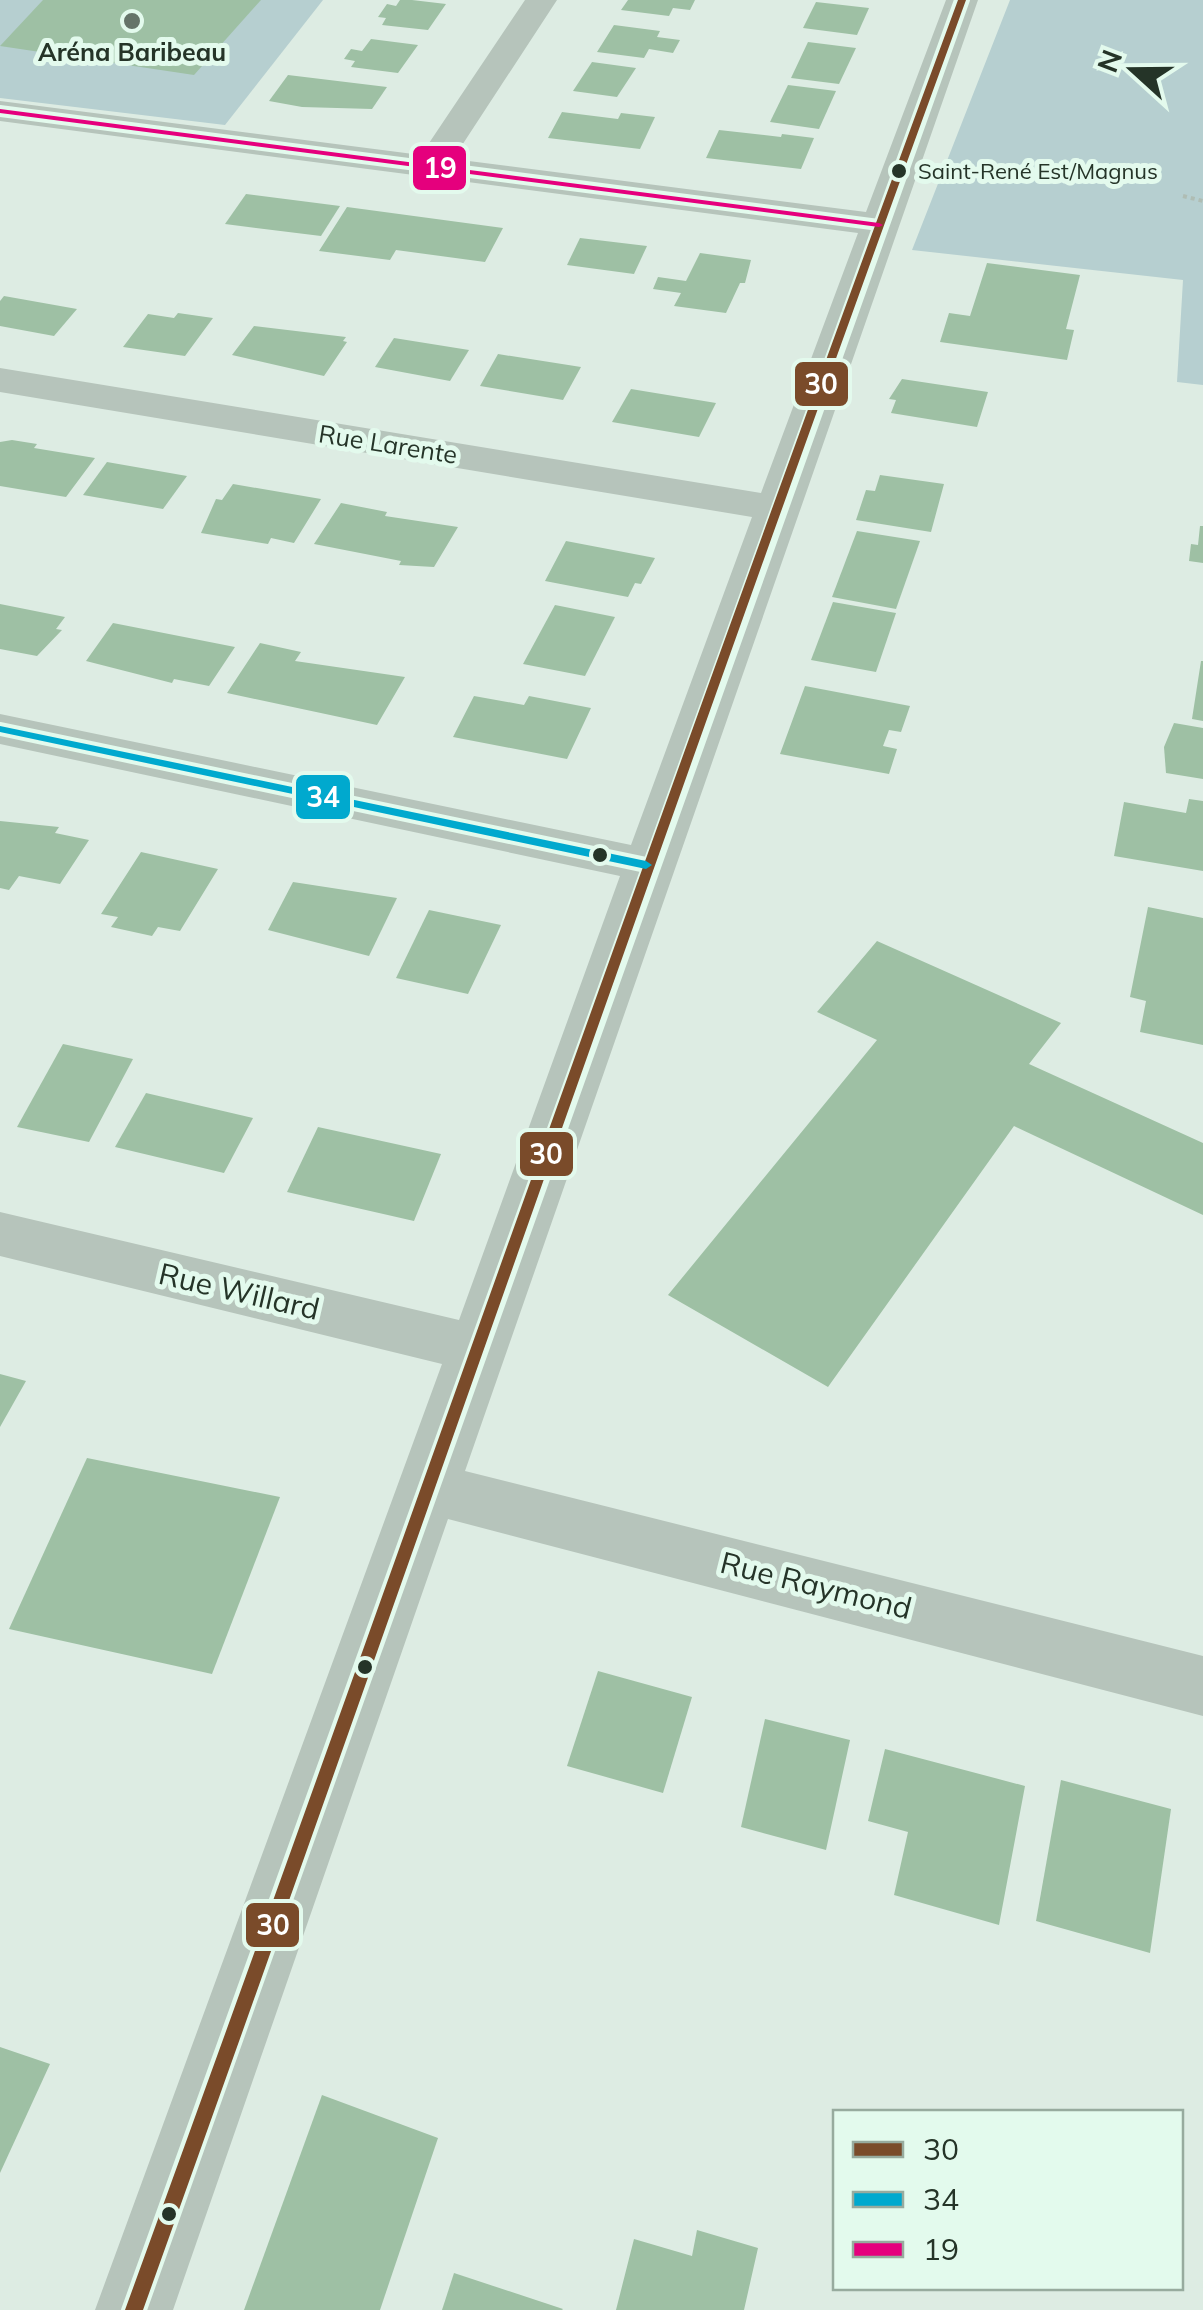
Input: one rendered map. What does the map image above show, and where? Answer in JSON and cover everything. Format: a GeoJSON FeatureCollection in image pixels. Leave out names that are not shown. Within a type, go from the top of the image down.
{"type":"FeatureCollection","features":[{"type":"Feature","properties":{"kind":"street"},"geometry":{"type":"LineString","coordinates":[[431,166],[541,0]]}},
{"type":"Feature","properties":{"kind":"street"},"geometry":{"type":"LineString","coordinates":[[134,2310],[479,1349],[646,865],[962,0]]}},
{"type":"Feature","properties":{"kind":"street"},"geometry":{"type":"LineString","coordinates":[[0,111],[878,224]]}},
{"type":"Feature","properties":{"kind":"street","name":"Rue Larente"},"geometry":{"type":"LineString","coordinates":[[0,380],[776,508]]}},
{"type":"Feature","properties":{"kind":"street"},"geometry":{"type":"LineString","coordinates":[[0,729],[646,865]]}},
{"type":"Feature","properties":{"kind":"street","name":"Rue Willard"},"geometry":{"type":"LineString","coordinates":[[0,1234],[479,1349]]}},
{"type":"Feature","properties":{"kind":"street","name":"Rue Raymond"},"geometry":{"type":"LineString","coordinates":[[429,1488],[1203,1686]]}},
{"type":"Feature","properties":{"kind":"path"},"geometry":{"type":"LineString","coordinates":[[1183,196],[1203,201]]}},
{"type":"Feature","properties":{"kind":"shaded area"},"geometry":{"type":"Polygon","coordinates":[[[0,0],[323,0],[225,125],[0,98],[0,0]]]}},
{"type":"Feature","properties":{"kind":"shaded area"},"geometry":{"type":"Polygon","coordinates":[[[1010,0],[1203,0],[1203,385],[1177,382],[1183,280],[912,250],[1010,0]]]}},
{"type":"Feature","properties":{"kind":"building","name":"Aréna Baribeau"},"geometry":{"type":"Polygon","coordinates":[[[43,0],[261,0],[194,75],[0,46],[43,0]]]}},
{"type":"Feature","properties":{"kind":"building"},"geometry":{"type":"Polygon","coordinates":[[[400,0],[446,4],[428,30],[382,25],[386,18],[378,17],[387,4],[396,6],[400,0]]]}},
{"type":"Feature","properties":{"kind":"building"},"geometry":{"type":"Polygon","coordinates":[[[628,0],[695,0],[690,10],[673,8],[669,16],[621,10],[628,0]]]}},
{"type":"Feature","properties":{"kind":"building"},"geometry":{"type":"Polygon","coordinates":[[[816,2],[869,8],[857,35],[803,28],[816,2]]]}},
{"type":"Feature","properties":{"kind":"building"},"geometry":{"type":"Polygon","coordinates":[[[614,25],[660,31],[657,37],[680,40],[673,53],[649,49],[644,58],[597,52],[614,25]]]}},
{"type":"Feature","properties":{"kind":"building"},"geometry":{"type":"Polygon","coordinates":[[[371,39],[418,45],[398,73],[351,67],[355,61],[344,59],[351,49],[362,51],[371,39]]]}},
{"type":"Feature","properties":{"kind":"building"},"geometry":{"type":"Polygon","coordinates":[[[808,42],[856,48],[839,84],[791,78],[808,42]]]}},
{"type":"Feature","properties":{"kind":"building"},"geometry":{"type":"Polygon","coordinates":[[[592,62],[636,68],[617,97],[573,91],[592,62]]]}},
{"type":"Feature","properties":{"kind":"building"},"geometry":{"type":"Polygon","coordinates":[[[288,75],[387,87],[372,109],[302,107],[269,101],[288,75]]]}},
{"type":"Feature","properties":{"kind":"building"},"geometry":{"type":"Polygon","coordinates":[[[788,85],[836,91],[819,129],[770,122],[788,85]]]}},
{"type":"Feature","properties":{"kind":"building"},"geometry":{"type":"Polygon","coordinates":[[[562,112],[618,119],[621,113],[655,117],[640,149],[548,138],[562,112]]]}},
{"type":"Feature","properties":{"kind":"building"},"geometry":{"type":"Polygon","coordinates":[[[719,130],[814,138],[801,169],[706,158],[719,130]]]}},
{"type":"Feature","properties":{"kind":"building"},"geometry":{"type":"Polygon","coordinates":[[[246,194],[340,206],[321,236],[225,224],[246,194]]]}},
{"type":"Feature","properties":{"kind":"building"},"geometry":{"type":"Polygon","coordinates":[[[347,207],[503,228],[485,262],[396,250],[390,260],[319,251],[347,207]]]}},
{"type":"Feature","properties":{"kind":"building"},"geometry":{"type":"Polygon","coordinates":[[[580,238],[647,246],[634,274],[567,265],[580,238]]]}},
{"type":"Feature","properties":{"kind":"building"},"geometry":{"type":"Polygon","coordinates":[[[700,253],[751,260],[745,283],[740,283],[726,313],[674,306],[681,293],[653,289],[658,277],[686,281],[700,253]]]}},
{"type":"Feature","properties":{"kind":"building"},"geometry":{"type":"Polygon","coordinates":[[[987,263],[1080,275],[1066,329],[1074,330],[1067,360],[940,342],[949,313],[970,316],[987,263]]]}},
{"type":"Feature","properties":{"kind":"building"},"geometry":{"type":"Polygon","coordinates":[[[4,296],[77,309],[54,336],[0,326],[0,301],[4,296]]]}},
{"type":"Feature","properties":{"kind":"building"},"geometry":{"type":"Polygon","coordinates":[[[178,313],[213,318],[185,356],[123,347],[148,314],[174,318],[178,313]]]}},
{"type":"Feature","properties":{"kind":"building"},"geometry":{"type":"Polygon","coordinates":[[[254,326],[346,337],[343,341],[347,342],[324,376],[232,355],[254,326]]]}},
{"type":"Feature","properties":{"kind":"building"},"geometry":{"type":"Polygon","coordinates":[[[394,338],[469,350],[450,381],[375,367],[394,338]]]}},
{"type":"Feature","properties":{"kind":"building"},"geometry":{"type":"Polygon","coordinates":[[[498,354],[581,367],[563,400],[480,386],[498,354]]]}},
{"type":"Feature","properties":{"kind":"building"},"geometry":{"type":"Polygon","coordinates":[[[902,379],[988,392],[977,427],[891,413],[896,400],[889,399],[902,379]]]}},
{"type":"Feature","properties":{"kind":"building"},"geometry":{"type":"Polygon","coordinates":[[[631,389],[716,403],[699,437],[612,422],[631,389]]]}},
{"type":"Feature","properties":{"kind":"building"},"geometry":{"type":"Polygon","coordinates":[[[0,442],[37,444],[34,448],[95,458],[66,497],[0,486],[0,442]]]}},
{"type":"Feature","properties":{"kind":"building"},"geometry":{"type":"Polygon","coordinates":[[[107,462],[187,476],[163,509],[83,495],[107,462]]]}},
{"type":"Feature","properties":{"kind":"building"},"geometry":{"type":"Polygon","coordinates":[[[880,475],[944,484],[931,532],[856,520],[866,490],[875,491],[880,475]]]}},
{"type":"Feature","properties":{"kind":"building"},"geometry":{"type":"Polygon","coordinates":[[[233,484],[321,499],[294,543],[271,538],[268,544],[201,533],[216,499],[222,500],[233,484]]]}},
{"type":"Feature","properties":{"kind":"building"},"geometry":{"type":"Polygon","coordinates":[[[341,503],[387,512],[385,516],[458,527],[434,567],[399,565],[401,561],[314,544],[341,503]]]}},
{"type":"Feature","properties":{"kind":"building"},"geometry":{"type":"Polygon","coordinates":[[[1200,526],[1203,563],[1189,561],[1191,544],[1198,545],[1200,526]]]}},
{"type":"Feature","properties":{"kind":"building"},"geometry":{"type":"Polygon","coordinates":[[[857,531],[920,541],[896,609],[832,597],[857,531]]]}},
{"type":"Feature","properties":{"kind":"building"},"geometry":{"type":"Polygon","coordinates":[[[566,541],[655,558],[641,584],[635,583],[628,597],[545,581],[566,541]]]}},
{"type":"Feature","properties":{"kind":"building"},"geometry":{"type":"Polygon","coordinates":[[[833,602],[896,613],[876,672],[811,660],[833,602]]]}},
{"type":"Feature","properties":{"kind":"building"},"geometry":{"type":"Polygon","coordinates":[[[0,604],[65,617],[56,629],[62,630],[37,656],[0,649],[0,604]]]}},
{"type":"Feature","properties":{"kind":"building"},"geometry":{"type":"Polygon","coordinates":[[[555,605],[615,617],[585,676],[523,664],[555,605]]]}},
{"type":"Feature","properties":{"kind":"building"},"geometry":{"type":"Polygon","coordinates":[[[113,623],[235,647],[209,686],[174,679],[172,683],[86,661],[113,623]]]}},
{"type":"Feature","properties":{"kind":"building"},"geometry":{"type":"Polygon","coordinates":[[[260,643],[301,652],[295,661],[405,677],[377,725],[227,693],[260,643]]]}},
{"type":"Feature","properties":{"kind":"building"},"geometry":{"type":"Polygon","coordinates":[[[1203,661],[1203,721],[1192,719],[1203,661]]]}},
{"type":"Feature","properties":{"kind":"building"},"geometry":{"type":"Polygon","coordinates":[[[805,686],[910,706],[901,732],[889,730],[883,746],[897,749],[889,774],[780,754],[805,686]]]}},
{"type":"Feature","properties":{"kind":"building"},"geometry":{"type":"Polygon","coordinates":[[[474,696],[524,705],[529,696],[591,708],[567,759],[453,737],[474,696]]]}},
{"type":"Feature","properties":{"kind":"building"},"geometry":{"type":"Polygon","coordinates":[[[1174,723],[1203,728],[1203,779],[1166,773],[1164,747],[1174,723]]]}},
{"type":"Feature","properties":{"kind":"building"},"geometry":{"type":"Polygon","coordinates":[[[1189,799],[1203,801],[1203,871],[1114,856],[1124,802],[1186,813],[1189,799]]]}},
{"type":"Feature","properties":{"kind":"building"},"geometry":{"type":"Polygon","coordinates":[[[0,821],[59,827],[55,833],[89,840],[60,884],[19,876],[9,890],[0,888],[0,821]]]}},
{"type":"Feature","properties":{"kind":"building"},"geometry":{"type":"Polygon","coordinates":[[[141,852],[218,869],[180,931],[158,927],[152,936],[111,927],[118,917],[101,914],[141,852]]]}},
{"type":"Feature","properties":{"kind":"building"},"geometry":{"type":"Polygon","coordinates":[[[293,882],[397,898],[369,956],[268,930],[293,882]]]}},
{"type":"Feature","properties":{"kind":"building"},"geometry":{"type":"Polygon","coordinates":[[[1148,907],[1203,918],[1203,1045],[1140,1032],[1146,1001],[1130,997],[1148,907]]]}},
{"type":"Feature","properties":{"kind":"building"},"geometry":{"type":"Polygon","coordinates":[[[429,910],[501,925],[468,994],[396,978],[429,910]]]}},
{"type":"Feature","properties":{"kind":"building"},"geometry":{"type":"Polygon","coordinates":[[[877,941],[1061,1023],[1029,1064],[1203,1143],[1203,1215],[1014,1126],[828,1387],[668,1295],[877,1040],[817,1012],[877,941]]]}},
{"type":"Feature","properties":{"kind":"building"},"geometry":{"type":"Polygon","coordinates":[[[63,1044],[133,1059],[89,1142],[17,1127],[63,1044]]]}},
{"type":"Feature","properties":{"kind":"building"},"geometry":{"type":"Polygon","coordinates":[[[146,1093],[253,1118],[224,1173],[115,1147],[146,1093]]]}},
{"type":"Feature","properties":{"kind":"building"},"geometry":{"type":"Polygon","coordinates":[[[318,1127],[441,1154],[414,1221],[287,1192],[318,1127]]]}},
{"type":"Feature","properties":{"kind":"building"},"geometry":{"type":"Polygon","coordinates":[[[0,1374],[26,1381],[0,1427],[0,1374]]]}},
{"type":"Feature","properties":{"kind":"building"},"geometry":{"type":"Polygon","coordinates":[[[87,1458],[280,1497],[212,1674],[9,1629],[87,1458]]]}},
{"type":"Feature","properties":{"kind":"building"},"geometry":{"type":"Polygon","coordinates":[[[598,1671],[692,1697],[663,1793],[567,1766],[598,1671]]]}},
{"type":"Feature","properties":{"kind":"building"},"geometry":{"type":"Polygon","coordinates":[[[765,1719],[850,1740],[826,1850],[741,1827],[765,1719]]]}},
{"type":"Feature","properties":{"kind":"building"},"geometry":{"type":"Polygon","coordinates":[[[885,1749],[1025,1786],[999,1925],[894,1895],[908,1832],[868,1821],[885,1749]]]}},
{"type":"Feature","properties":{"kind":"building"},"geometry":{"type":"Polygon","coordinates":[[[1061,1780],[1171,1809],[1150,1953],[1036,1921],[1061,1780]]]}},
{"type":"Feature","properties":{"kind":"building"},"geometry":{"type":"Polygon","coordinates":[[[0,2047],[50,2064],[0,2173],[0,2047]]]}},
{"type":"Feature","properties":{"kind":"building"},"geometry":{"type":"Polygon","coordinates":[[[322,2095],[438,2138],[380,2310],[244,2310],[322,2095]]]}},
{"type":"Feature","properties":{"kind":"building"},"geometry":{"type":"Polygon","coordinates":[[[697,2230],[758,2248],[744,2310],[616,2310],[634,2239],[692,2256],[697,2230]]]}},
{"type":"Feature","properties":{"kind":"building"},"geometry":{"type":"Polygon","coordinates":[[[454,2273],[563,2309],[442,2310],[454,2273]]]}},
{"type":"Feature","properties":{"kind":"transit line","name":"30"},"geometry":{"type":"LineString","coordinates":[[134,2310],[962,0]]}},
{"type":"Feature","properties":{"kind":"transit line","name":"19"},"geometry":{"type":"LineString","coordinates":[[0,111],[879,225]]}},
{"type":"Feature","properties":{"kind":"transit line","name":"34"},"geometry":{"type":"LineString","coordinates":[[0,729],[646,865]]}},
{"type":"Feature","properties":{"kind":"place","name":"Aréna Baribeau"},"geometry":{"type":"Point","coordinates":[132,21]}},
{"type":"Feature","properties":{"kind":"place","name":"Saint-René Est/Magnus"},"geometry":{"type":"Point","coordinates":[899,171]}}]}
